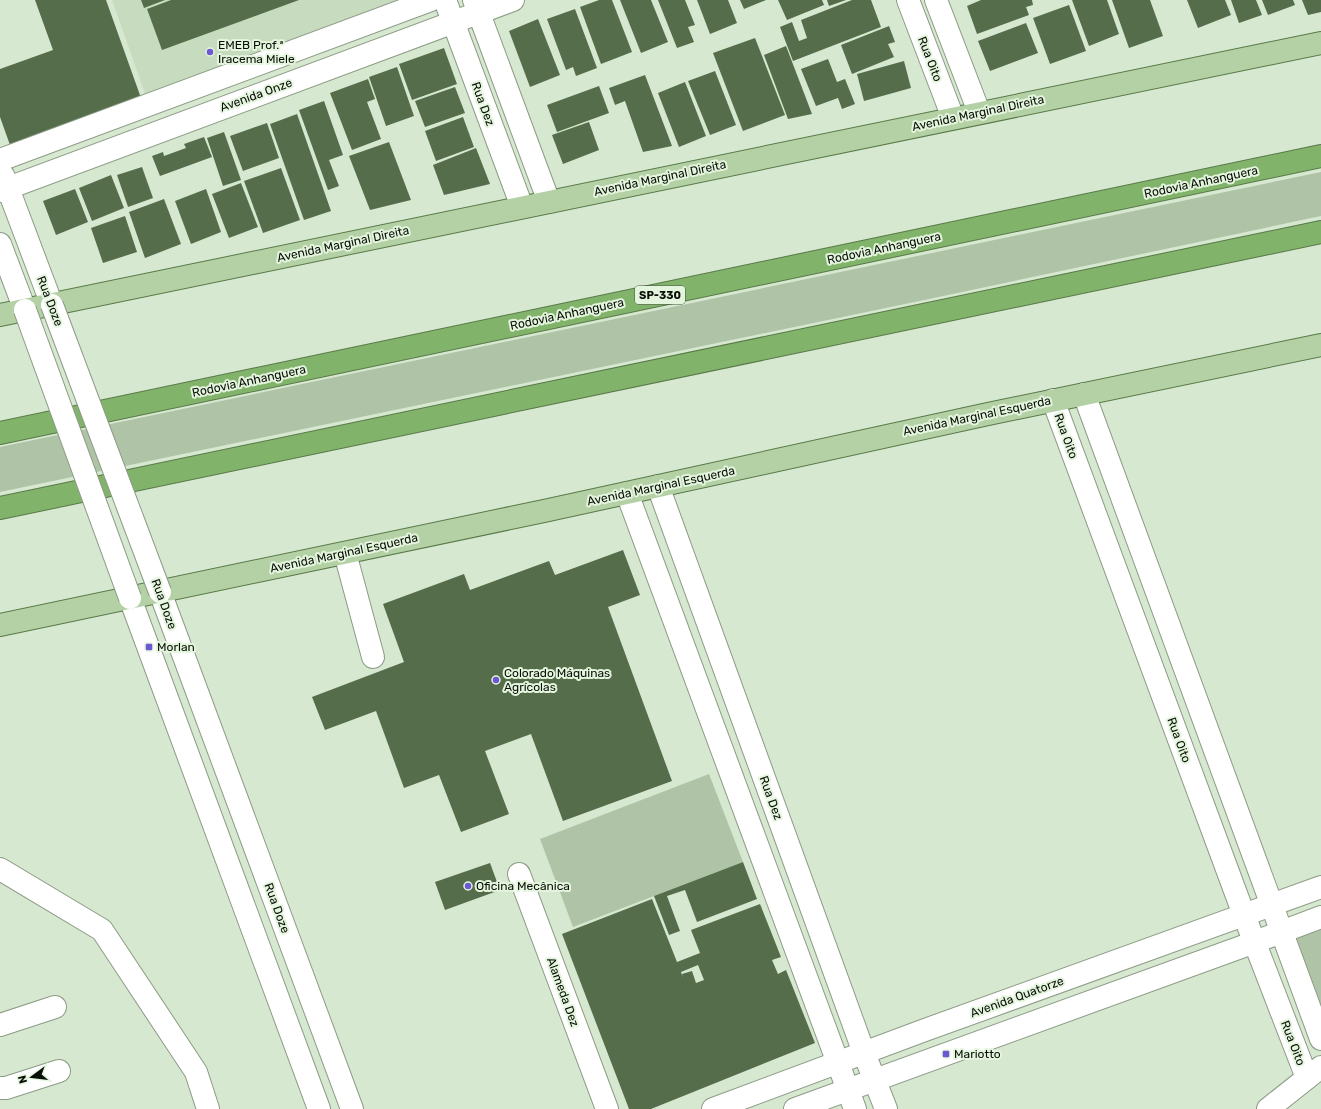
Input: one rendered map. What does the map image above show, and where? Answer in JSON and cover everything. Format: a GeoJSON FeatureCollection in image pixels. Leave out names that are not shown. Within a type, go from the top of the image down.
{"type":"FeatureCollection","features":[{"type":"Feature","properties":{"kind":"highway","name":"Rodovia Anhanguera"},"geometry":{"type":"LineString","coordinates":[[0,433],[1321,156]]}},
{"type":"Feature","properties":{"kind":"highway"},"geometry":{"type":"LineString","coordinates":[[0,508],[1321,232]]}},
{"type":"Feature","properties":{"kind":"main road","name":"Avenida Marginal Direita"},"geometry":{"type":"LineString","coordinates":[[0,315],[979,112],[1321,43]]}},
{"type":"Feature","properties":{"kind":"main road","name":"Avenida Marginal Esquerda"},"geometry":{"type":"LineString","coordinates":[[0,625],[627,493],[1053,400],[1321,345]]}},
{"type":"Feature","properties":{"kind":"street"},"geometry":{"type":"LineString","coordinates":[[0,160],[431,0]]}},
{"type":"Feature","properties":{"kind":"street","name":"Rua Dez"},"geometry":{"type":"LineString","coordinates":[[445,0],[522,207]]}},
{"type":"Feature","properties":{"kind":"street","name":"Avenida Onze"},"geometry":{"type":"LineString","coordinates":[[4,190],[453,22],[477,6],[513,0]]}},
{"type":"Feature","properties":{"kind":"street","name":"Rua Oito"},"geometry":{"type":"LineString","coordinates":[[908,0],[953,118]]}},
{"type":"Feature","properties":{"kind":"street"},"geometry":{"type":"LineString","coordinates":[[936,0],[979,112]]}},
{"type":"Feature","properties":{"kind":"street"},"geometry":{"type":"LineString","coordinates":[[477,6],[549,202]]}},
{"type":"Feature","properties":{"kind":"street","name":"Rua Doze"},"geometry":{"type":"LineString","coordinates":[[0,167],[4,190],[52,305],[352,1109]]}},
{"type":"Feature","properties":{"kind":"street"},"geometry":{"type":"LineString","coordinates":[[0,244],[319,1109]]}},
{"type":"Feature","properties":{"kind":"street"},"geometry":{"type":"LineString","coordinates":[[1084,394],[1321,1039]]}},
{"type":"Feature","properties":{"kind":"street","name":"Rua Oito"},"geometry":{"type":"LineString","coordinates":[[1053,400],[1244,915],[1314,1073]]}},
{"type":"Feature","properties":{"kind":"street","name":"Rua Dez"},"geometry":{"type":"LineString","coordinates":[[658,486],[864,1053],[886,1109]]}},
{"type":"Feature","properties":{"kind":"street"},"geometry":{"type":"LineString","coordinates":[[627,493],[851,1099]]}},
{"type":"Feature","properties":{"kind":"street"},"geometry":{"type":"LineString","coordinates":[[345,553],[373,657]]}},
{"type":"Feature","properties":{"kind":"street"},"geometry":{"type":"LineString","coordinates":[[0,869],[102,930],[196,1072],[208,1109]]}},
{"type":"Feature","properties":{"kind":"street","name":"Alameda Dez"},"geometry":{"type":"LineString","coordinates":[[519,874],[607,1109]]}},
{"type":"Feature","properties":{"kind":"street","name":"Avenida Quatorze"},"geometry":{"type":"LineString","coordinates":[[713,1109],[1321,887]]}},
{"type":"Feature","properties":{"kind":"street"},"geometry":{"type":"LineString","coordinates":[[795,1109],[851,1099],[875,1080],[1321,917]]}},
{"type":"Feature","properties":{"kind":"street"},"geometry":{"type":"LineString","coordinates":[[0,1025],[55,1007]]}},
{"type":"Feature","properties":{"kind":"street"},"geometry":{"type":"LineString","coordinates":[[0,1088],[6,1088],[59,1071]]}},
{"type":"Feature","properties":{"kind":"street"},"geometry":{"type":"LineString","coordinates":[[1268,1109],[1314,1073]]}},
{"type":"Feature","properties":{"kind":"shaded area","name":"EMEB Prof.ª Iracema Miele"},"geometry":{"type":"Polygon","coordinates":[[[112,0],[431,0],[149,105],[112,0]]]}},
{"type":"Feature","properties":{"kind":"shaded area"},"geometry":{"type":"Polygon","coordinates":[[[1321,172],[1321,216],[0,492],[0,447],[1321,172]]]}},
{"type":"Feature","properties":{"kind":"shaded area"},"geometry":{"type":"Polygon","coordinates":[[[709,774],[743,862],[573,927],[540,839],[709,774]]]}},
{"type":"Feature","properties":{"kind":"shaded area"},"geometry":{"type":"Polygon","coordinates":[[[1321,924],[1321,1011],[1292,935],[1321,924]]]}},
{"type":"Feature","properties":{"kind":"building"},"geometry":{"type":"Polygon","coordinates":[[[35,0],[106,0],[141,98],[10,145],[0,117],[0,69],[53,50],[35,0]]]}},
{"type":"Feature","properties":{"kind":"building"},"geometry":{"type":"Polygon","coordinates":[[[141,0],[165,0],[144,8],[141,0]]]}},
{"type":"Feature","properties":{"kind":"building"},"geometry":{"type":"Polygon","coordinates":[[[171,0],[299,0],[162,50],[147,9],[171,0]]]}},
{"type":"Feature","properties":{"kind":"building"},"geometry":{"type":"Polygon","coordinates":[[[599,0],[612,0],[632,52],[601,64],[580,7],[599,0]]]}},
{"type":"Feature","properties":{"kind":"building"},"geometry":{"type":"Polygon","coordinates":[[[620,0],[651,0],[668,42],[641,53],[620,0]]]}},
{"type":"Feature","properties":{"kind":"building"},"geometry":{"type":"Polygon","coordinates":[[[658,0],[685,0],[695,25],[688,27],[694,42],[677,48],[658,0]]]}},
{"type":"Feature","properties":{"kind":"building"},"geometry":{"type":"Polygon","coordinates":[[[697,0],[728,0],[737,23],[710,34],[697,0]]]}},
{"type":"Feature","properties":{"kind":"building"},"geometry":{"type":"Polygon","coordinates":[[[740,0],[766,0],[744,9],[740,0]]]}},
{"type":"Feature","properties":{"kind":"building"},"geometry":{"type":"Polygon","coordinates":[[[778,0],[822,0],[824,5],[787,20],[778,0]]]}},
{"type":"Feature","properties":{"kind":"building"},"geometry":{"type":"Polygon","coordinates":[[[827,0],[846,0],[829,6],[827,0]]]}},
{"type":"Feature","properties":{"kind":"building"},"geometry":{"type":"Polygon","coordinates":[[[852,0],[871,0],[881,27],[793,61],[780,27],[792,22],[799,41],[807,38],[801,20],[852,0]]]}},
{"type":"Feature","properties":{"kind":"building"},"geometry":{"type":"Polygon","coordinates":[[[981,0],[1032,0],[1033,5],[1026,7],[1029,15],[977,34],[967,6],[981,0]]]}},
{"type":"Feature","properties":{"kind":"building"},"geometry":{"type":"Polygon","coordinates":[[[1072,0],[1107,0],[1119,34],[1089,46],[1072,0]]]}},
{"type":"Feature","properties":{"kind":"building"},"geometry":{"type":"Polygon","coordinates":[[[1112,0],[1150,0],[1163,36],[1129,48],[1112,0]]]}},
{"type":"Feature","properties":{"kind":"building"},"geometry":{"type":"Polygon","coordinates":[[[1187,0],[1225,0],[1231,15],[1198,28],[1187,0]]]}},
{"type":"Feature","properties":{"kind":"building"},"geometry":{"type":"Polygon","coordinates":[[[1231,0],[1256,0],[1262,15],[1239,23],[1231,0]]]}},
{"type":"Feature","properties":{"kind":"building"},"geometry":{"type":"Polygon","coordinates":[[[1262,0],[1293,0],[1295,5],[1268,15],[1262,0]]]}},
{"type":"Feature","properties":{"kind":"building"},"geometry":{"type":"Polygon","coordinates":[[[1302,0],[1321,0],[1321,12],[1308,15],[1302,0]]]}},
{"type":"Feature","properties":{"kind":"building"},"geometry":{"type":"Polygon","coordinates":[[[1069,5],[1086,51],[1050,64],[1033,18],[1069,5]]]}},
{"type":"Feature","properties":{"kind":"building"},"geometry":{"type":"Polygon","coordinates":[[[575,9],[597,68],[576,76],[573,67],[566,70],[547,19],[575,9]]]}},
{"type":"Feature","properties":{"kind":"building"},"geometry":{"type":"Polygon","coordinates":[[[538,19],[560,75],[530,87],[509,31],[538,19]]]}},
{"type":"Feature","properties":{"kind":"building"},"geometry":{"type":"Polygon","coordinates":[[[1026,23],[1038,53],[990,71],[978,41],[1026,23]]]}},
{"type":"Feature","properties":{"kind":"building"},"geometry":{"type":"Polygon","coordinates":[[[889,26],[895,42],[888,44],[894,57],[852,74],[841,45],[889,26]]]}},
{"type":"Feature","properties":{"kind":"building"},"geometry":{"type":"Polygon","coordinates":[[[755,38],[785,115],[743,131],[713,53],[755,38]]]}},
{"type":"Feature","properties":{"kind":"building"},"geometry":{"type":"Polygon","coordinates":[[[786,46],[812,114],[788,119],[764,55],[786,46]]]}},
{"type":"Feature","properties":{"kind":"building"},"geometry":{"type":"Polygon","coordinates":[[[444,48],[457,84],[412,100],[399,64],[444,48]]]}},
{"type":"Feature","properties":{"kind":"building"},"geometry":{"type":"Polygon","coordinates":[[[828,59],[837,82],[845,79],[855,104],[842,109],[838,98],[816,106],[801,69],[828,59]]]}},
{"type":"Feature","properties":{"kind":"building"},"geometry":{"type":"Polygon","coordinates":[[[904,61],[911,88],[864,101],[857,74],[904,61]]]}},
{"type":"Feature","properties":{"kind":"building"},"geometry":{"type":"Polygon","coordinates":[[[397,67],[414,116],[386,126],[369,77],[397,67]]]}},
{"type":"Feature","properties":{"kind":"building"},"geometry":{"type":"Polygon","coordinates":[[[715,71],[736,125],[710,135],[688,81],[715,71]]]}},
{"type":"Feature","properties":{"kind":"building"},"geometry":{"type":"Polygon","coordinates":[[[645,75],[672,146],[643,152],[625,101],[615,105],[609,88],[645,75]]]}},
{"type":"Feature","properties":{"kind":"building"},"geometry":{"type":"Polygon","coordinates":[[[368,79],[375,99],[367,102],[381,139],[352,150],[330,93],[368,79]]]}},
{"type":"Feature","properties":{"kind":"building"},"geometry":{"type":"Polygon","coordinates":[[[685,82],[706,136],[679,147],[658,93],[685,82]]]}},
{"type":"Feature","properties":{"kind":"building"},"geometry":{"type":"Polygon","coordinates":[[[599,86],[609,113],[557,132],[547,105],[599,86]]]}},
{"type":"Feature","properties":{"kind":"building"},"geometry":{"type":"Polygon","coordinates":[[[455,87],[465,113],[425,127],[415,101],[455,87]]]}},
{"type":"Feature","properties":{"kind":"building"},"geometry":{"type":"Polygon","coordinates":[[[324,101],[343,155],[329,160],[339,186],[328,190],[299,110],[324,101]]]}},
{"type":"Feature","properties":{"kind":"building"},"geometry":{"type":"Polygon","coordinates":[[[297,114],[331,211],[304,220],[270,124],[297,114]]]}},
{"type":"Feature","properties":{"kind":"building"},"geometry":{"type":"Polygon","coordinates":[[[463,117],[474,147],[436,161],[425,131],[463,117]]]}},
{"type":"Feature","properties":{"kind":"building"},"geometry":{"type":"Polygon","coordinates":[[[589,122],[599,150],[563,164],[552,135],[589,122]]]}},
{"type":"Feature","properties":{"kind":"building"},"geometry":{"type":"Polygon","coordinates":[[[267,123],[279,158],[243,171],[230,136],[267,123]]]}},
{"type":"Feature","properties":{"kind":"building"},"geometry":{"type":"Polygon","coordinates":[[[224,132],[241,180],[223,186],[207,138],[224,132]]]}},
{"type":"Feature","properties":{"kind":"building"},"geometry":{"type":"Polygon","coordinates":[[[204,137],[212,157],[160,176],[152,156],[163,152],[164,156],[186,148],[184,144],[204,137]]]}},
{"type":"Feature","properties":{"kind":"building"},"geometry":{"type":"Polygon","coordinates":[[[389,142],[411,200],[370,210],[349,156],[389,142]]]}},
{"type":"Feature","properties":{"kind":"building"},"geometry":{"type":"Polygon","coordinates":[[[476,148],[490,184],[444,195],[433,165],[476,148]]]}},
{"type":"Feature","properties":{"kind":"building"},"geometry":{"type":"Polygon","coordinates":[[[142,167],[153,198],[128,207],[117,175],[142,167]]]}},
{"type":"Feature","properties":{"kind":"building"},"geometry":{"type":"Polygon","coordinates":[[[281,168],[300,220],[263,233],[244,181],[281,168]]]}},
{"type":"Feature","properties":{"kind":"building"},"geometry":{"type":"Polygon","coordinates":[[[111,175],[124,208],[92,221],[79,188],[111,175]]]}},
{"type":"Feature","properties":{"kind":"building"},"geometry":{"type":"Polygon","coordinates":[[[241,183],[258,227],[229,238],[212,194],[241,183]]]}},
{"type":"Feature","properties":{"kind":"building"},"geometry":{"type":"Polygon","coordinates":[[[75,189],[88,222],[56,235],[43,201],[75,189]]]}},
{"type":"Feature","properties":{"kind":"building"},"geometry":{"type":"Polygon","coordinates":[[[206,189],[221,232],[191,244],[175,201],[206,189]]]}},
{"type":"Feature","properties":{"kind":"building"},"geometry":{"type":"Polygon","coordinates":[[[164,199],[181,244],[145,258],[129,212],[164,199]]]}},
{"type":"Feature","properties":{"kind":"building"},"geometry":{"type":"Polygon","coordinates":[[[125,216],[137,252],[103,263],[91,228],[125,216]]]}},
{"type":"Feature","properties":{"kind":"building","name":"Colorado Máquinas Agrícolas"},"geometry":{"type":"Polygon","coordinates":[[[623,550],[640,595],[608,607],[672,781],[563,821],[531,734],[485,751],[509,814],[461,832],[439,775],[404,788],[376,711],[325,730],[312,697],[404,662],[383,604],[464,574],[470,590],[549,561],[555,575],[623,550]]]}},
{"type":"Feature","properties":{"kind":"building"},"geometry":{"type":"Polygon","coordinates":[[[743,862],[757,899],[697,922],[685,890],[667,896],[680,931],[669,935],[654,896],[743,862]]]}},
{"type":"Feature","properties":{"kind":"building","name":"Oficina Mecânica"},"geometry":{"type":"Polygon","coordinates":[[[490,863],[500,890],[445,910],[435,882],[490,863]]]}},
{"type":"Feature","properties":{"kind":"building"},"geometry":{"type":"Polygon","coordinates":[[[652,899],[677,962],[700,953],[691,930],[760,904],[781,957],[772,960],[778,974],[786,970],[815,1043],[651,1109],[629,1109],[562,934],[652,899]],[[698,965],[681,972],[683,978],[682,974],[692,971],[696,983],[704,980],[698,965]]]}},
{"type":"Feature","properties":{"kind":"place","name":"EMEB Prof.ª Iracema Miele"},"geometry":{"type":"Point","coordinates":[210,52]}},
{"type":"Feature","properties":{"kind":"place","name":"Morlan"},"geometry":{"type":"Point","coordinates":[149,647]}},
{"type":"Feature","properties":{"kind":"place","name":"Colorado Máquinas Agrícolas"},"geometry":{"type":"Point","coordinates":[496,680]}},
{"type":"Feature","properties":{"kind":"place","name":"Oficina Mecânica"},"geometry":{"type":"Point","coordinates":[468,886]}},
{"type":"Feature","properties":{"kind":"place","name":"Mariotto"},"geometry":{"type":"Point","coordinates":[946,1054]}}]}
